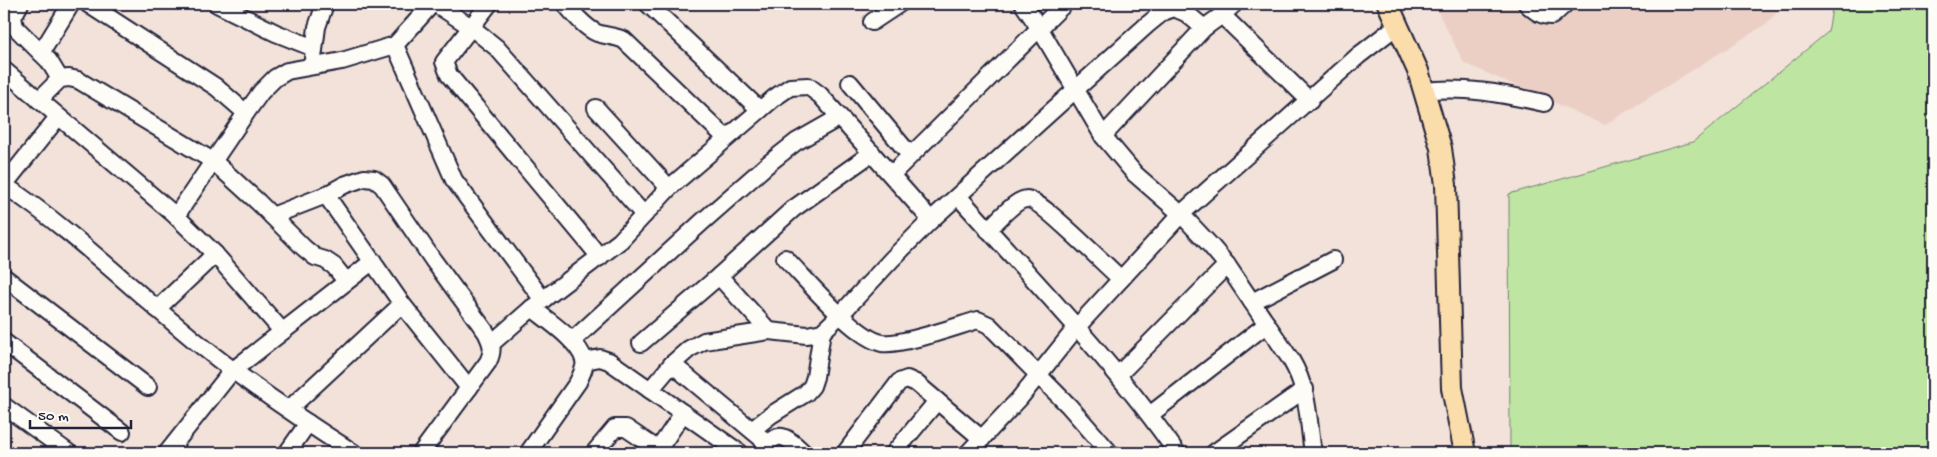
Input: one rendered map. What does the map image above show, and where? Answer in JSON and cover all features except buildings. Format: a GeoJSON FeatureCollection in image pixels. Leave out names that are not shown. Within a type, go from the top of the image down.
{"type":"FeatureCollection","features":[{"type":"Feature","properties":{"kind":"main road"},"geometry":{"type":"LineString","coordinates":[[1388,4],[1418,71],[1441,148],[1446,185],[1452,388],[1464,453]]}},
{"type":"Feature","properties":{"kind":"street"},"geometry":{"type":"LineString","coordinates":[[20,4],[13,17],[14,27],[57,70],[60,79]]}},
{"type":"Feature","properties":{"kind":"street"},"geometry":{"type":"LineString","coordinates":[[41,53],[71,4]]}},
{"type":"Feature","properties":{"kind":"street"},"geometry":{"type":"LineString","coordinates":[[88,4],[216,87],[246,113]]}},
{"type":"Feature","properties":{"kind":"street"},"geometry":{"type":"LineString","coordinates":[[217,4],[276,34],[314,48]]}},
{"type":"Feature","properties":{"kind":"street"},"geometry":{"type":"LineString","coordinates":[[311,67],[324,4]]}},
{"type":"Feature","properties":{"kind":"street"},"geometry":{"type":"LineString","coordinates":[[176,216],[261,92],[275,78],[287,71],[347,60],[395,45],[432,4]]}},
{"type":"Feature","properties":{"kind":"street"},"geometry":{"type":"LineString","coordinates":[[436,4],[471,27],[497,48],[644,215]]}},
{"type":"Feature","properties":{"kind":"street"},"geometry":{"type":"LineString","coordinates":[[490,4],[444,62],[449,75],[600,257]]}},
{"type":"Feature","properties":{"kind":"street"},"geometry":{"type":"LineString","coordinates":[[565,4],[588,27],[597,33],[615,36],[624,40],[647,60],[726,138]]}},
{"type":"Feature","properties":{"kind":"street"},"geometry":{"type":"LineString","coordinates":[[648,4],[760,110]]}},
{"type":"Feature","properties":{"kind":"street"},"geometry":{"type":"LineString","coordinates":[[872,22],[899,4]]}},
{"type":"Feature","properties":{"kind":"street"},"geometry":{"type":"LineString","coordinates":[[1022,4],[1040,29],[1103,136],[1135,174],[1181,214],[1227,265],[1267,324],[1299,374],[1305,389],[1313,453]]}},
{"type":"Feature","properties":{"kind":"street"},"geometry":{"type":"LineString","coordinates":[[892,174],[1064,4]]}},
{"type":"Feature","properties":{"kind":"street"},"geometry":{"type":"LineString","coordinates":[[1527,4],[1543,16],[1552,16],[1565,4]]}},
{"type":"Feature","properties":{"kind":"street"},"geometry":{"type":"LineString","coordinates":[[650,390],[672,364],[689,349],[704,341],[769,331],[807,335],[822,332],[932,220],[1163,12],[1174,8],[1186,13],[1204,28]]}},
{"type":"Feature","properties":{"kind":"street"},"geometry":{"type":"LineString","coordinates":[[1103,136],[1204,28],[1228,9],[1310,101]]}},
{"type":"Feature","properties":{"kind":"street"},"geometry":{"type":"LineString","coordinates":[[968,453],[1019,399],[1076,328],[1181,214],[1310,101],[1358,56],[1398,25]]}},
{"type":"Feature","properties":{"kind":"street"},"geometry":{"type":"LineString","coordinates":[[395,45],[454,180],[538,304],[580,351],[585,361],[583,372],[578,382],[528,453]]}},
{"type":"Feature","properties":{"kind":"street"},"geometry":{"type":"LineString","coordinates":[[4,70],[176,216],[215,254],[282,331]]}},
{"type":"Feature","properties":{"kind":"street"},"geometry":{"type":"LineString","coordinates":[[39,100],[60,79],[78,80],[213,161],[304,248],[334,266],[346,281]]}},
{"type":"Feature","properties":{"kind":"street"},"geometry":{"type":"LineString","coordinates":[[850,83],[910,155]]}},
{"type":"Feature","properties":{"kind":"street"},"geometry":{"type":"LineString","coordinates":[[492,343],[538,304],[620,241],[668,188],[726,138],[790,87],[808,86],[820,95],[932,220]]}},
{"type":"Feature","properties":{"kind":"street"},"geometry":{"type":"LineString","coordinates":[[1424,91],[1439,89],[1476,90],[1544,103]]}},
{"type":"Feature","properties":{"kind":"street"},"geometry":{"type":"LineString","coordinates":[[596,108],[668,188]]}},
{"type":"Feature","properties":{"kind":"street"},"geometry":{"type":"LineString","coordinates":[[4,189],[4,185],[58,117]]}},
{"type":"Feature","properties":{"kind":"street"},"geometry":{"type":"LineString","coordinates":[[572,342],[768,164],[796,142],[840,117]]}},
{"type":"Feature","properties":{"kind":"street"},"geometry":{"type":"LineString","coordinates":[[641,344],[793,209],[872,153]]}},
{"type":"Feature","properties":{"kind":"street"},"geometry":{"type":"LineString","coordinates":[[272,216],[364,178],[374,179],[382,185],[492,343],[493,352],[488,362],[421,453]]}},
{"type":"Feature","properties":{"kind":"street"},"geometry":{"type":"LineString","coordinates":[[4,185],[70,235],[232,370],[354,453]]}},
{"type":"Feature","properties":{"kind":"street"},"geometry":{"type":"LineString","coordinates":[[326,195],[402,304],[469,388]]}},
{"type":"Feature","properties":{"kind":"street"},"geometry":{"type":"LineString","coordinates":[[958,196],[1118,375],[1151,414],[1177,453]]}},
{"type":"Feature","properties":{"kind":"street"},"geometry":{"type":"LineString","coordinates":[[988,230],[1019,201],[1028,199],[1037,203],[1057,220],[1121,279]]}},
{"type":"Feature","properties":{"kind":"street"},"geometry":{"type":"LineString","coordinates":[[157,309],[215,254]]}},
{"type":"Feature","properties":{"kind":"street"},"geometry":{"type":"LineString","coordinates":[[785,258],[840,315],[868,337],[882,343],[908,340],[978,320],[989,325],[1069,406],[1110,453]]}},
{"type":"Feature","properties":{"kind":"street"},"geometry":{"type":"LineString","coordinates":[[1252,302],[1333,260]]}},
{"type":"Feature","properties":{"kind":"street"},"geometry":{"type":"LineString","coordinates":[[167,453],[232,370],[373,261]]}},
{"type":"Feature","properties":{"kind":"street"},"geometry":{"type":"LineString","coordinates":[[1118,375],[1227,265]]}},
{"type":"Feature","properties":{"kind":"street"},"geometry":{"type":"LineString","coordinates":[[719,276],[769,331]]}},
{"type":"Feature","properties":{"kind":"street"},"geometry":{"type":"LineString","coordinates":[[4,277],[148,387]]}},
{"type":"Feature","properties":{"kind":"street"},"geometry":{"type":"LineString","coordinates":[[289,408],[402,304]]}},
{"type":"Feature","properties":{"kind":"street"},"geometry":{"type":"LineString","coordinates":[[1151,414],[1267,324]]}},
{"type":"Feature","properties":{"kind":"street"},"geometry":{"type":"LineString","coordinates":[[752,430],[771,415],[806,393],[812,386],[822,332]]}},
{"type":"Feature","properties":{"kind":"street"},"geometry":{"type":"LineString","coordinates":[[4,342],[122,432]]}},
{"type":"Feature","properties":{"kind":"street"},"geometry":{"type":"LineString","coordinates":[[585,361],[600,358],[610,361],[740,453]]}},
{"type":"Feature","properties":{"kind":"street"},"geometry":{"type":"LineString","coordinates":[[672,364],[760,437],[764,449]]}},
{"type":"Feature","properties":{"kind":"street"},"geometry":{"type":"LineString","coordinates":[[845,453],[899,382],[907,379],[916,383],[982,439]]}},
{"type":"Feature","properties":{"kind":"street"},"geometry":{"type":"LineString","coordinates":[[1214,453],[1305,389]]}},
{"type":"Feature","properties":{"kind":"street"},"geometry":{"type":"LineString","coordinates":[[894,453],[937,401]]}},
{"type":"Feature","properties":{"kind":"street"},"geometry":{"type":"LineString","coordinates":[[4,406],[69,453]]}},
{"type":"Feature","properties":{"kind":"street"},"geometry":{"type":"LineString","coordinates":[[594,453],[615,428],[626,428],[659,452],[683,413]]}},
{"type":"Feature","properties":{"kind":"street"},"geometry":{"type":"LineString","coordinates":[[287,453],[308,423]]}},
{"type":"Feature","properties":{"kind":"street"},"geometry":{"type":"LineString","coordinates":[[764,449],[773,438],[782,436],[790,440],[804,453]]}},
{"type":"Feature","properties":{"kind":"shaded area"},"geometry":{"type":"Polygon","coordinates":[[[1434,4],[1785,4],[1766,24],[1605,125],[1464,63],[1434,4]]]}},
{"type":"Feature","properties":{"kind":"green space"},"geometry":{"type":"Polygon","coordinates":[[[1833,4],[1933,4],[1933,453],[1510,453],[1509,194],[1693,142],[1828,32],[1833,4]]]}}]}
